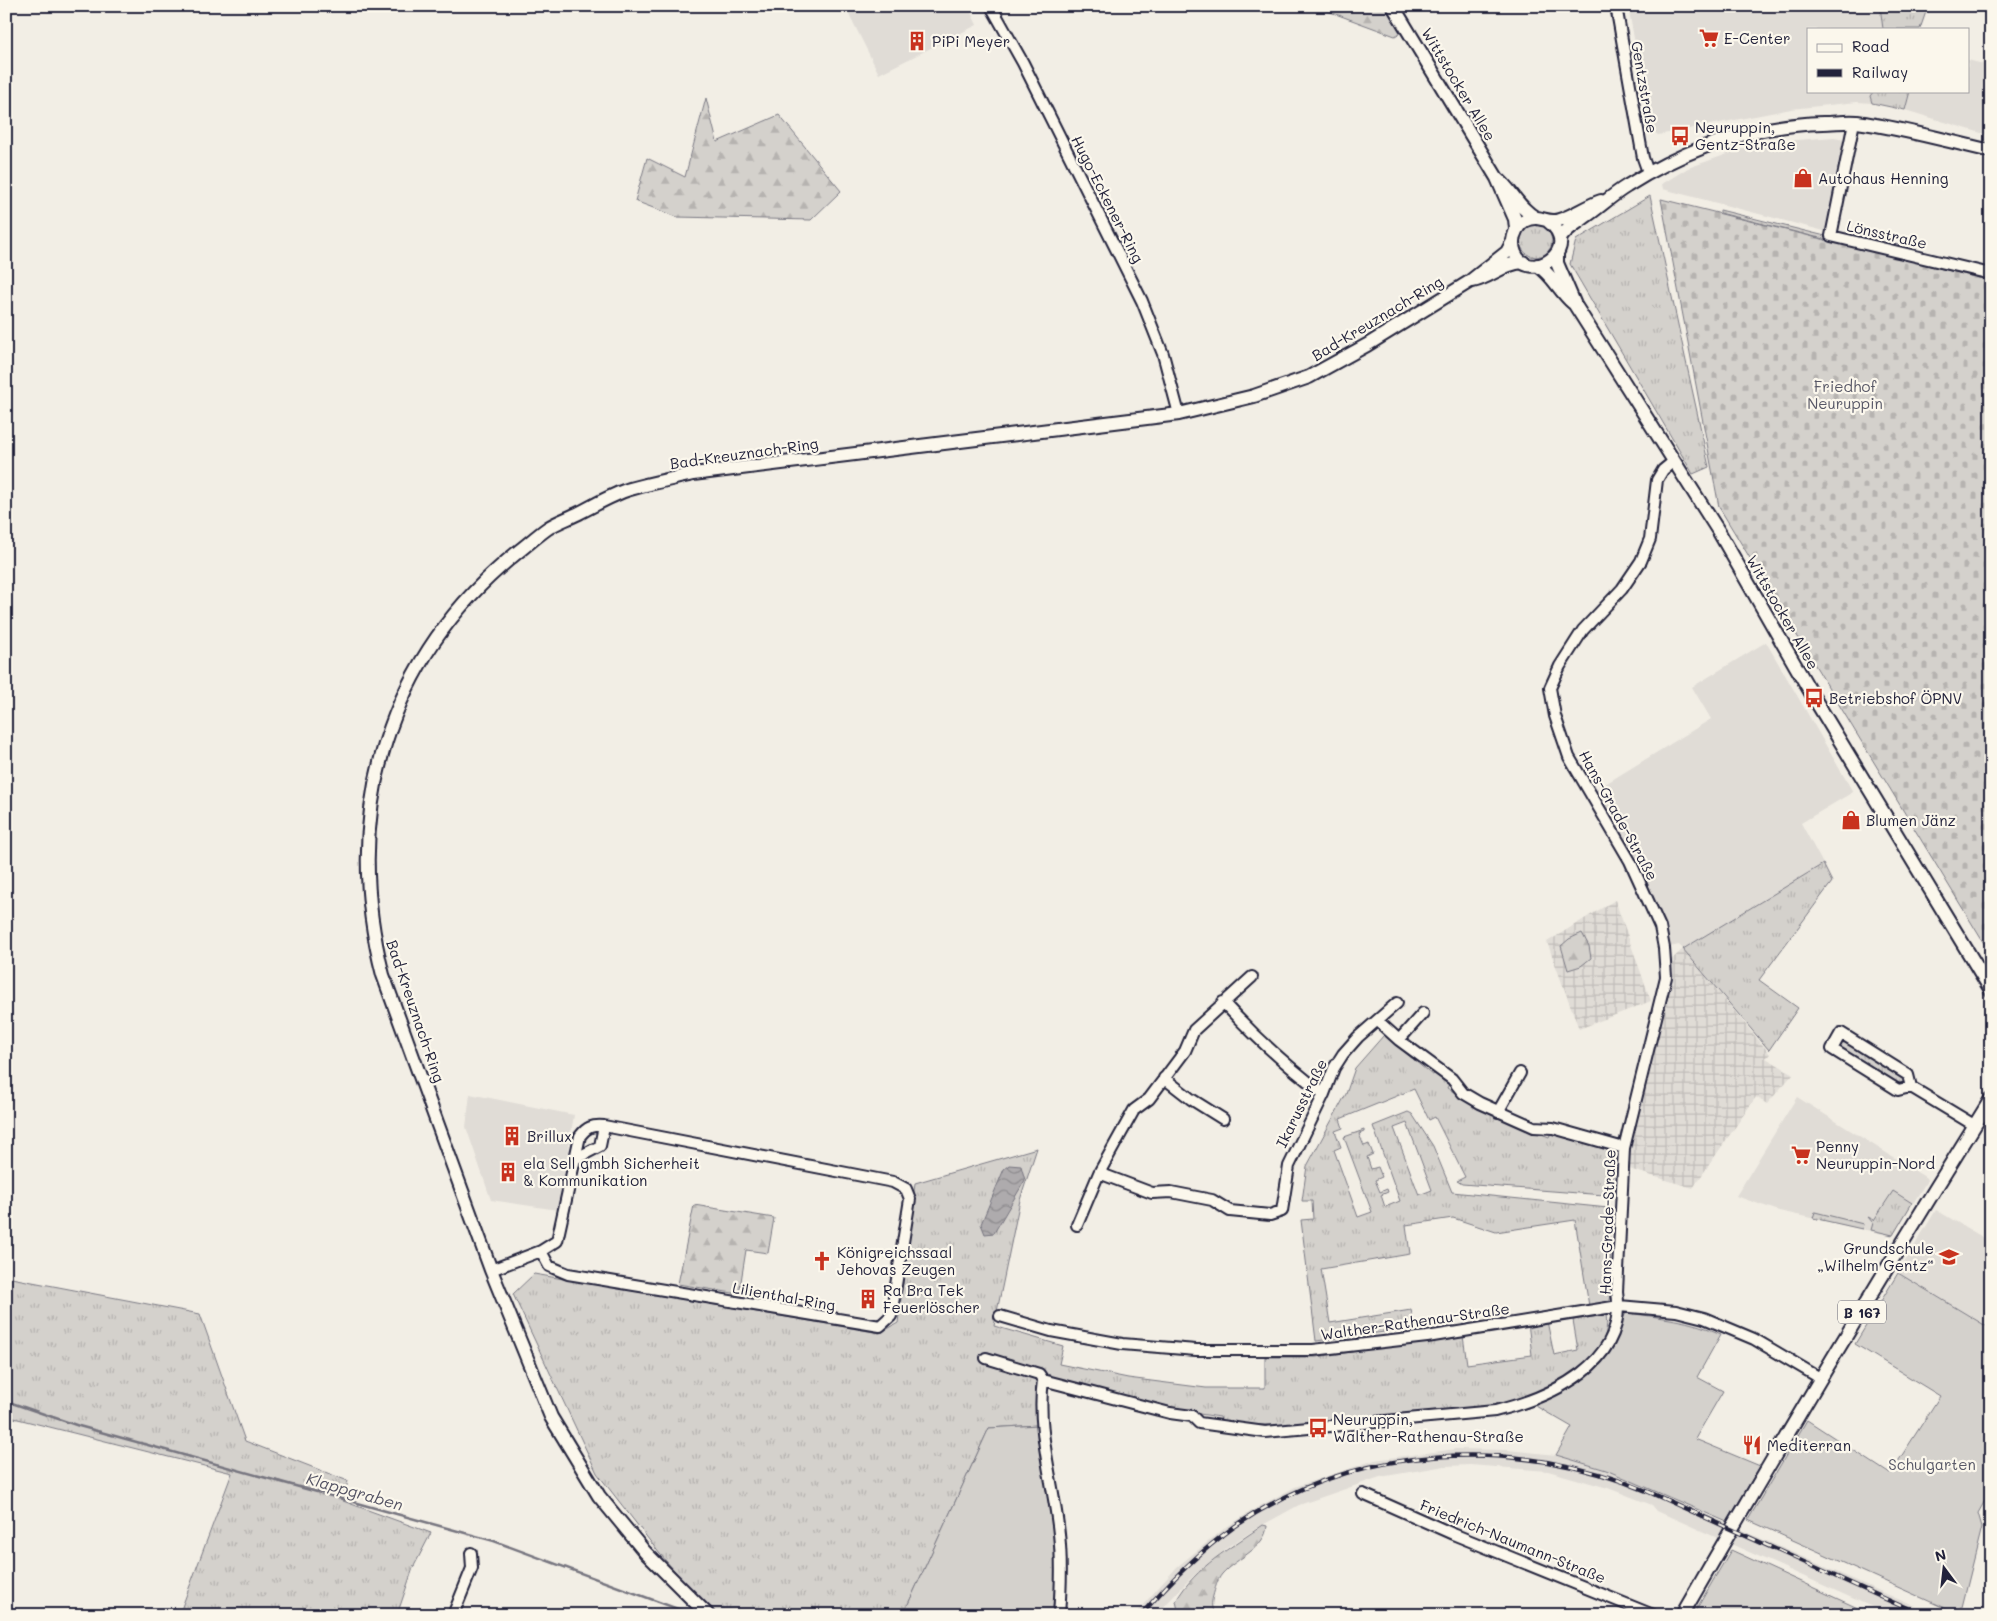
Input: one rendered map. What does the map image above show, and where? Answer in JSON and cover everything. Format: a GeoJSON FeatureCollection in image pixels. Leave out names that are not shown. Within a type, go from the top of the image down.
{"type":"FeatureCollection","features":[{"type":"Feature","properties":{"kind":"main road","name":"Wittstocker Allee"},"geometry":{"type":"LineString","coordinates":[[1393,6],[1497,178]]}},
{"type":"Feature","properties":{"kind":"main road"},"geometry":{"type":"LineString","coordinates":[[1560,239],[1571,226],[1585,218],[1606,199],[1648,172],[1683,155],[1751,132],[1794,125],[1854,122],[1991,151]]}},
{"type":"Feature","properties":{"kind":"main road"},"geometry":{"type":"LineString","coordinates":[[1497,178],[1511,190],[1527,213],[1556,227],[1560,239]]}},
{"type":"Feature","properties":{"kind":"main road"},"geometry":{"type":"LineString","coordinates":[[1497,178],[1516,219],[1512,243],[1517,258],[1523,262]]}},
{"type":"Feature","properties":{"kind":"main road"},"geometry":{"type":"LineString","coordinates":[[1516,228],[1528,219],[1558,221],[1581,208],[1606,199]]}},
{"type":"Feature","properties":{"kind":"main road","name":"Wittstocker Allee"},"geometry":{"type":"LineString","coordinates":[[1560,239],[1557,263],[1575,305],[1719,532],[1804,681],[1991,990]]}},
{"type":"Feature","properties":{"kind":"main road","name":"Bad-Kreuznach-Ring"},"geometry":{"type":"LineString","coordinates":[[708,1615],[645,1552],[599,1496],[551,1417],[491,1270],[383,975],[373,936],[367,877],[370,807],[385,739],[414,670],[451,617],[495,570],[549,527],[629,489],[693,474],[1179,414],[1254,396],[1309,377],[1367,345],[1469,282],[1507,252],[1512,243]]}},
{"type":"Feature","properties":{"kind":"main road"},"geometry":{"type":"LineString","coordinates":[[1537,266],[1546,264],[1557,254]]}},
{"type":"Feature","properties":{"kind":"main road","name":"Bad-Kreuznach-Ring"},"geometry":{"type":"LineString","coordinates":[[1469,282],[1482,279],[1513,263],[1523,262]]}},
{"type":"Feature","properties":{"kind":"main road","name":"Wittstocker Allee"},"geometry":{"type":"LineString","coordinates":[[1523,262],[1537,266],[1552,276],[1560,290],[1575,305]]}},
{"type":"Feature","properties":{"kind":"main road","name":"B 167"},"geometry":{"type":"LineString","coordinates":[[1682,1615],[1916,1217],[1991,1098]]}},
{"type":"Feature","properties":{"kind":"street","name":"Hugo-Eckener-Ring"},"geometry":{"type":"LineString","coordinates":[[991,6],[1023,63],[1142,301],[1163,354],[1179,414]]}},
{"type":"Feature","properties":{"kind":"street","name":"Gentzstraße"},"geometry":{"type":"LineString","coordinates":[[1616,6],[1643,158],[1648,172]]}},
{"type":"Feature","properties":{"kind":"street","name":"Lönsstraße"},"geometry":{"type":"LineString","coordinates":[[1854,122],[1831,236],[1991,274]]}},
{"type":"Feature","properties":{"kind":"street","name":"Hans-Grade-Straße"},"geometry":{"type":"LineString","coordinates":[[986,1358],[1039,1374],[1043,1380],[1170,1413],[1192,1416],[1199,1423],[1266,1432],[1495,1411],[1524,1404],[1559,1390],[1602,1353],[1614,1328],[1619,1306],[1617,1292],[1624,1148],[1666,977],[1664,942],[1660,927],[1630,861],[1569,757],[1555,716],[1550,688],[1560,666],[1583,630],[1622,589],[1641,561],[1650,539],[1657,480],[1663,470],[1674,462]]}},
{"type":"Feature","properties":{"kind":"street"},"geometry":{"type":"LineString","coordinates":[[1077,1225],[1099,1173],[1134,1110],[1149,1099],[1185,1052],[1194,1030],[1252,978]]}},
{"type":"Feature","properties":{"kind":"street"},"geometry":{"type":"LineString","coordinates":[[1223,1002],[1248,1030],[1284,1063],[1324,1094]]}},
{"type":"Feature","properties":{"kind":"street","name":"Ikarusstraße"},"geometry":{"type":"LineString","coordinates":[[1099,1173],[1152,1193],[1171,1192],[1212,1200],[1230,1211],[1270,1215],[1282,1211],[1289,1166],[1324,1094],[1334,1068],[1342,1054],[1397,1003]]}},
{"type":"Feature","properties":{"kind":"street"},"geometry":{"type":"LineString","coordinates":[[1399,1040],[1423,1013]]}},
{"type":"Feature","properties":{"kind":"street"},"geometry":{"type":"LineString","coordinates":[[1378,1021],[1399,1040],[1452,1079],[1463,1093],[1498,1112],[1534,1127],[1553,1128],[1624,1148]]}},
{"type":"Feature","properties":{"kind":"street"},"geometry":{"type":"LineString","coordinates":[[1911,1087],[1908,1075],[1841,1033],[1832,1049],[1898,1090],[1911,1087],[1974,1125]]}},
{"type":"Feature","properties":{"kind":"street"},"geometry":{"type":"LineString","coordinates":[[1498,1112],[1520,1073]]}},
{"type":"Feature","properties":{"kind":"street"},"geometry":{"type":"LineString","coordinates":[[1164,1078],[1223,1119]]}},
{"type":"Feature","properties":{"kind":"street"},"geometry":{"type":"LineString","coordinates":[[491,1270],[541,1251],[557,1241],[577,1158],[580,1136],[587,1128],[604,1126],[600,1146],[577,1158]]}},
{"type":"Feature","properties":{"kind":"street","name":"Lilienthal-Ring"},"geometry":{"type":"LineString","coordinates":[[541,1251],[549,1266],[568,1274],[880,1326],[892,1316],[910,1199],[906,1189],[893,1182],[604,1126]]}},
{"type":"Feature","properties":{"kind":"street","name":"Walther-Rathenau-Straße"},"geometry":{"type":"LineString","coordinates":[[1000,1316],[1052,1331],[1122,1344],[1196,1350],[1313,1350],[1427,1337],[1619,1306],[1676,1312],[1704,1318],[1754,1340],[1820,1378]]}},
{"type":"Feature","properties":{"kind":"street"},"geometry":{"type":"LineString","coordinates":[[1043,1380],[1041,1421],[1059,1534],[1061,1586],[1059,1615]]}},
{"type":"Feature","properties":{"kind":"street","name":"Friedrich-Naumann-Straße"},"geometry":{"type":"LineString","coordinates":[[1363,1494],[1453,1534],[1653,1615]]}},
{"type":"Feature","properties":{"kind":"street"},"geometry":{"type":"LineString","coordinates":[[453,1615],[472,1568],[471,1553]]}},
{"type":"Feature","properties":{"kind":"shaded area"},"geometry":{"type":"Polygon","coordinates":[[[845,6],[968,6],[977,25],[879,74],[845,6]]]}},
{"type":"Feature","properties":{"kind":"shaded area"},"geometry":{"type":"Polygon","coordinates":[[[1628,6],[1880,6],[1883,28],[1807,28],[1807,92],[1873,92],[1870,97],[1872,103],[1857,102],[1791,109],[1658,135],[1651,129],[1628,6]]]}},
{"type":"Feature","properties":{"kind":"shaded area"},"geometry":{"type":"Polygon","coordinates":[[[1970,61],[1991,66],[1991,136],[1905,110],[1910,92],[1970,92],[1970,61]]]}},
{"type":"Feature","properties":{"kind":"shaded area"},"geometry":{"type":"Polygon","coordinates":[[[1834,137],[1845,139],[1828,232],[1663,189],[1662,184],[1688,168],[1759,143],[1834,137]]]}},
{"type":"Feature","properties":{"kind":"shaded area"},"geometry":{"type":"Polygon","coordinates":[[[1766,642],[1853,792],[1801,823],[1823,864],[1683,949],[1679,945],[1665,948],[1594,791],[1711,719],[1692,687],[1766,642]]]}},
{"type":"Feature","properties":{"kind":"shaded area"},"geometry":{"type":"Polygon","coordinates":[[[1615,900],[1651,1001],[1579,1029],[1547,942],[1615,900]]]}},
{"type":"Feature","properties":{"kind":"shaded area"},"geometry":{"type":"Polygon","coordinates":[[[1683,949],[1770,1054],[1766,1058],[1793,1074],[1767,1104],[1756,1097],[1693,1188],[1629,1169],[1627,1162],[1669,977],[1670,961],[1683,949]]]}},
{"type":"Feature","properties":{"kind":"shaded area"},"geometry":{"type":"Polygon","coordinates":[[[470,1094],[574,1115],[558,1210],[491,1200],[466,1127],[470,1094]]]}},
{"type":"Feature","properties":{"kind":"shaded area"},"geometry":{"type":"Polygon","coordinates":[[[1797,1097],[1928,1179],[1893,1236],[1779,1211],[1736,1196],[1797,1097]]]}},
{"type":"Feature","properties":{"kind":"shaded area","name":"Grundschule „Wilhelm Gentz“"},"geometry":{"type":"Polygon","coordinates":[[[1936,1210],[1991,1242],[1991,1329],[1898,1273],[1936,1210]]]}},
{"type":"Feature","properties":{"kind":"shaded area"},"geometry":{"type":"Polygon","coordinates":[[[1456,1449],[1507,1450],[1556,1455],[1606,1470],[1934,1615],[1890,1615],[1657,1511],[1652,1505],[1608,1488],[1548,1471],[1470,1465],[1445,1466],[1380,1477],[1299,1505],[1229,1546],[1189,1580],[1156,1615],[1134,1615],[1177,1567],[1225,1528],[1295,1487],[1375,1460],[1456,1449]]]}},
{"type":"Feature","properties":{"kind":"green space"},"geometry":{"type":"Polygon","coordinates":[[[1314,6],[1388,6],[1403,31],[1395,36],[1314,6]]]}},
{"type":"Feature","properties":{"kind":"green space"},"geometry":{"type":"Polygon","coordinates":[[[1880,6],[1928,6],[1920,28],[1883,28],[1880,6]]]}},
{"type":"Feature","properties":{"kind":"green space"},"geometry":{"type":"Polygon","coordinates":[[[1873,92],[1910,92],[1905,110],[1872,103],[1870,96],[1873,92]]]}},
{"type":"Feature","properties":{"kind":"green space"},"geometry":{"type":"Polygon","coordinates":[[[706,98],[717,142],[779,115],[841,191],[811,220],[677,217],[635,201],[647,158],[685,177],[706,98]]]}},
{"type":"Feature","properties":{"kind":"green space"},"geometry":{"type":"Polygon","coordinates":[[[1650,196],[1709,467],[1693,474],[1570,264],[1576,240],[1650,196]]]}},
{"type":"Feature","properties":{"kind":"green space","name":"Friedhof Neuruppin"},"geometry":{"type":"Polygon","coordinates":[[[1661,199],[1991,281],[1991,955],[1719,507],[1661,199]]]}},
{"type":"Feature","properties":{"kind":"green space"},"geometry":{"type":"Polygon","coordinates":[[[1720,210],[1991,277],[1991,281],[1720,213],[1720,210]]]}},
{"type":"Feature","properties":{"kind":"green space"},"geometry":{"type":"Polygon","coordinates":[[[1536,225],[1547,230],[1552,241],[1547,252],[1536,257],[1525,252],[1520,241],[1525,230],[1536,225]]]}},
{"type":"Feature","properties":{"kind":"green space"},"geometry":{"type":"Polygon","coordinates":[[[1823,864],[1832,882],[1759,980],[1798,1008],[1769,1050],[1683,949],[1823,864]]]}},
{"type":"Feature","properties":{"kind":"green space"},"geometry":{"type":"Polygon","coordinates":[[[1582,933],[1589,946],[1591,958],[1581,966],[1568,970],[1561,946],[1569,939],[1582,933]]]}},
{"type":"Feature","properties":{"kind":"green space"},"geometry":{"type":"Polygon","coordinates":[[[1384,1035],[1432,1075],[1437,1073],[1450,1082],[1447,1088],[1494,1116],[1549,1137],[1552,1131],[1616,1151],[1618,1161],[1614,1161],[1612,1190],[1604,1195],[1462,1184],[1457,1181],[1465,1177],[1435,1117],[1429,1120],[1414,1089],[1340,1119],[1343,1128],[1335,1131],[1341,1147],[1334,1150],[1358,1217],[1372,1212],[1344,1137],[1364,1130],[1364,1132],[1359,1134],[1364,1146],[1369,1144],[1373,1154],[1367,1157],[1371,1169],[1378,1167],[1382,1177],[1375,1180],[1380,1192],[1387,1189],[1388,1192],[1381,1195],[1385,1207],[1400,1201],[1373,1126],[1408,1112],[1412,1114],[1433,1146],[1452,1192],[1608,1208],[1612,1291],[1609,1304],[1589,1306],[1575,1220],[1496,1232],[1453,1218],[1406,1225],[1410,1254],[1321,1269],[1330,1323],[1411,1310],[1415,1328],[1316,1341],[1301,1220],[1313,1219],[1312,1201],[1302,1201],[1307,1166],[1346,1094],[1355,1068],[1384,1035]],[[1407,1123],[1394,1128],[1419,1195],[1432,1190],[1407,1123]]]}},
{"type":"Feature","properties":{"kind":"green space"},"geometry":{"type":"Polygon","coordinates":[[[1844,1041],[1903,1078],[1905,1082],[1903,1085],[1899,1085],[1839,1048],[1844,1041]]]}},
{"type":"Feature","properties":{"kind":"green space"},"geometry":{"type":"Polygon","coordinates":[[[1037,1148],[1020,1200],[994,1326],[1063,1346],[1059,1364],[1128,1378],[1206,1388],[1265,1388],[1265,1357],[1316,1357],[1463,1336],[1467,1364],[1532,1355],[1528,1323],[1547,1321],[1554,1355],[1578,1350],[1573,1320],[1606,1315],[1605,1333],[1598,1350],[1586,1364],[1551,1387],[1531,1395],[1495,1406],[1325,1424],[1256,1425],[1222,1422],[1220,1417],[1172,1410],[1046,1376],[1040,1371],[1035,1377],[1040,1383],[1038,1425],[989,1428],[903,1615],[713,1615],[660,1554],[597,1473],[513,1294],[534,1274],[880,1333],[898,1323],[915,1183],[1037,1148]]]}},
{"type":"Feature","properties":{"kind":"green space"},"geometry":{"type":"Polygon","coordinates":[[[1893,1191],[1912,1203],[1893,1235],[1871,1230],[1873,1223],[1868,1217],[1874,1220],[1893,1191]]]}},
{"type":"Feature","properties":{"kind":"green space"},"geometry":{"type":"Polygon","coordinates":[[[694,1205],[774,1218],[768,1253],[746,1250],[739,1294],[678,1284],[694,1205]]]}},
{"type":"Feature","properties":{"kind":"green space"},"geometry":{"type":"Polygon","coordinates":[[[1815,1212],[1863,1224],[1862,1229],[1813,1218],[1815,1212]]]}},
{"type":"Feature","properties":{"kind":"green space","name":"Schulgarten"},"geometry":{"type":"Polygon","coordinates":[[[1898,1273],[1991,1329],[1991,1490],[1978,1513],[1982,1527],[1960,1615],[1748,1520],[1807,1420],[1890,1474],[1940,1396],[1855,1344],[1898,1273]]]}},
{"type":"Feature","properties":{"kind":"green space"},"geometry":{"type":"Polygon","coordinates":[[[6,1277],[200,1314],[245,1441],[348,1481],[343,1501],[431,1533],[413,1568],[397,1615],[179,1615],[232,1473],[6,1416],[6,1277]]]}},
{"type":"Feature","properties":{"kind":"green space"},"geometry":{"type":"Polygon","coordinates":[[[1626,1313],[1686,1322],[1721,1334],[1697,1377],[1723,1391],[1695,1439],[1760,1466],[1727,1522],[1606,1470],[1556,1455],[1572,1427],[1534,1405],[1581,1382],[1602,1359],[1626,1313]]]}},
{"type":"Feature","properties":{"kind":"green space"},"geometry":{"type":"Polygon","coordinates":[[[1038,1425],[1057,1544],[1053,1615],[903,1615],[989,1428],[1038,1425]]]}},
{"type":"Feature","properties":{"kind":"green space"},"geometry":{"type":"Polygon","coordinates":[[[1263,1525],[1267,1526],[1261,1541],[1249,1553],[1228,1568],[1219,1579],[1212,1601],[1215,1615],[1179,1615],[1176,1601],[1193,1578],[1215,1558],[1263,1525]]]}},
{"type":"Feature","properties":{"kind":"green space"},"geometry":{"type":"Polygon","coordinates":[[[1731,1550],[1873,1615],[1693,1615],[1731,1550]]]}},
{"type":"Feature","properties":{"kind":"water"},"geometry":{"type":"Polygon","coordinates":[[[1009,1165],[1021,1166],[1025,1180],[994,1233],[985,1234],[981,1224],[1004,1169],[1009,1165]]]}},
{"type":"Feature","properties":{"kind":"waterway","name":"Klappgraben"},"geometry":{"type":"LineString","coordinates":[[6,1401],[79,1426],[494,1541],[694,1615]]}},
{"type":"Feature","properties":{"kind":"railway"},"geometry":{"type":"LineString","coordinates":[[1141,1615],[1162,1591],[1209,1547],[1234,1527],[1281,1499],[1331,1478],[1383,1464],[1437,1457],[1491,1456],[1545,1462],[1598,1474],[1649,1492],[1921,1615]]}},
{"type":"Feature","properties":{"kind":"place","name":"E-Center"},"geometry":{"type":"Point","coordinates":[1709,38]}},
{"type":"Feature","properties":{"kind":"place","name":"PiPi Meyer"},"geometry":{"type":"Point","coordinates":[917,41]}},
{"type":"Feature","properties":{"kind":"place","name":"Neuruppin, Gentz-Straße"},"geometry":{"type":"Point","coordinates":[1680,136]}},
{"type":"Feature","properties":{"kind":"place","name":"Autohaus Henning"},"geometry":{"type":"Point","coordinates":[1803,178]}},
{"type":"Feature","properties":{"kind":"place","name":"Betriebshof ÖPNV"},"geometry":{"type":"Point","coordinates":[1814,698]}},
{"type":"Feature","properties":{"kind":"place","name":"Blumen Jänz"},"geometry":{"type":"Point","coordinates":[1851,820]}},
{"type":"Feature","properties":{"kind":"place","name":"Brillux"},"geometry":{"type":"Point","coordinates":[512,1136]}},
{"type":"Feature","properties":{"kind":"place","name":"Penny Neuruppin-Nord"},"geometry":{"type":"Point","coordinates":[1801,1155]}},
{"type":"Feature","properties":{"kind":"place","name":"ela Sell gmbh Sicherheit & Kommunikation"},"geometry":{"type":"Point","coordinates":[508,1172]}},
{"type":"Feature","properties":{"kind":"place","name":"Grundschule „Wilhelm Gentz“"},"geometry":{"type":"Point","coordinates":[1949,1257]}},
{"type":"Feature","properties":{"kind":"place","name":"Königreichssaal Jehovas Zeugen"},"geometry":{"type":"Point","coordinates":[822,1261]}},
{"type":"Feature","properties":{"kind":"place","name":"Ra Bra Tek Feuerlöscher"},"geometry":{"type":"Point","coordinates":[868,1299]}},
{"type":"Feature","properties":{"kind":"place","name":"Neuruppin, Walther-Rathenau-Straße"},"geometry":{"type":"Point","coordinates":[1318,1428]}},
{"type":"Feature","properties":{"kind":"place","name":"Mediterran"},"geometry":{"type":"Point","coordinates":[1752,1445]}}]}
